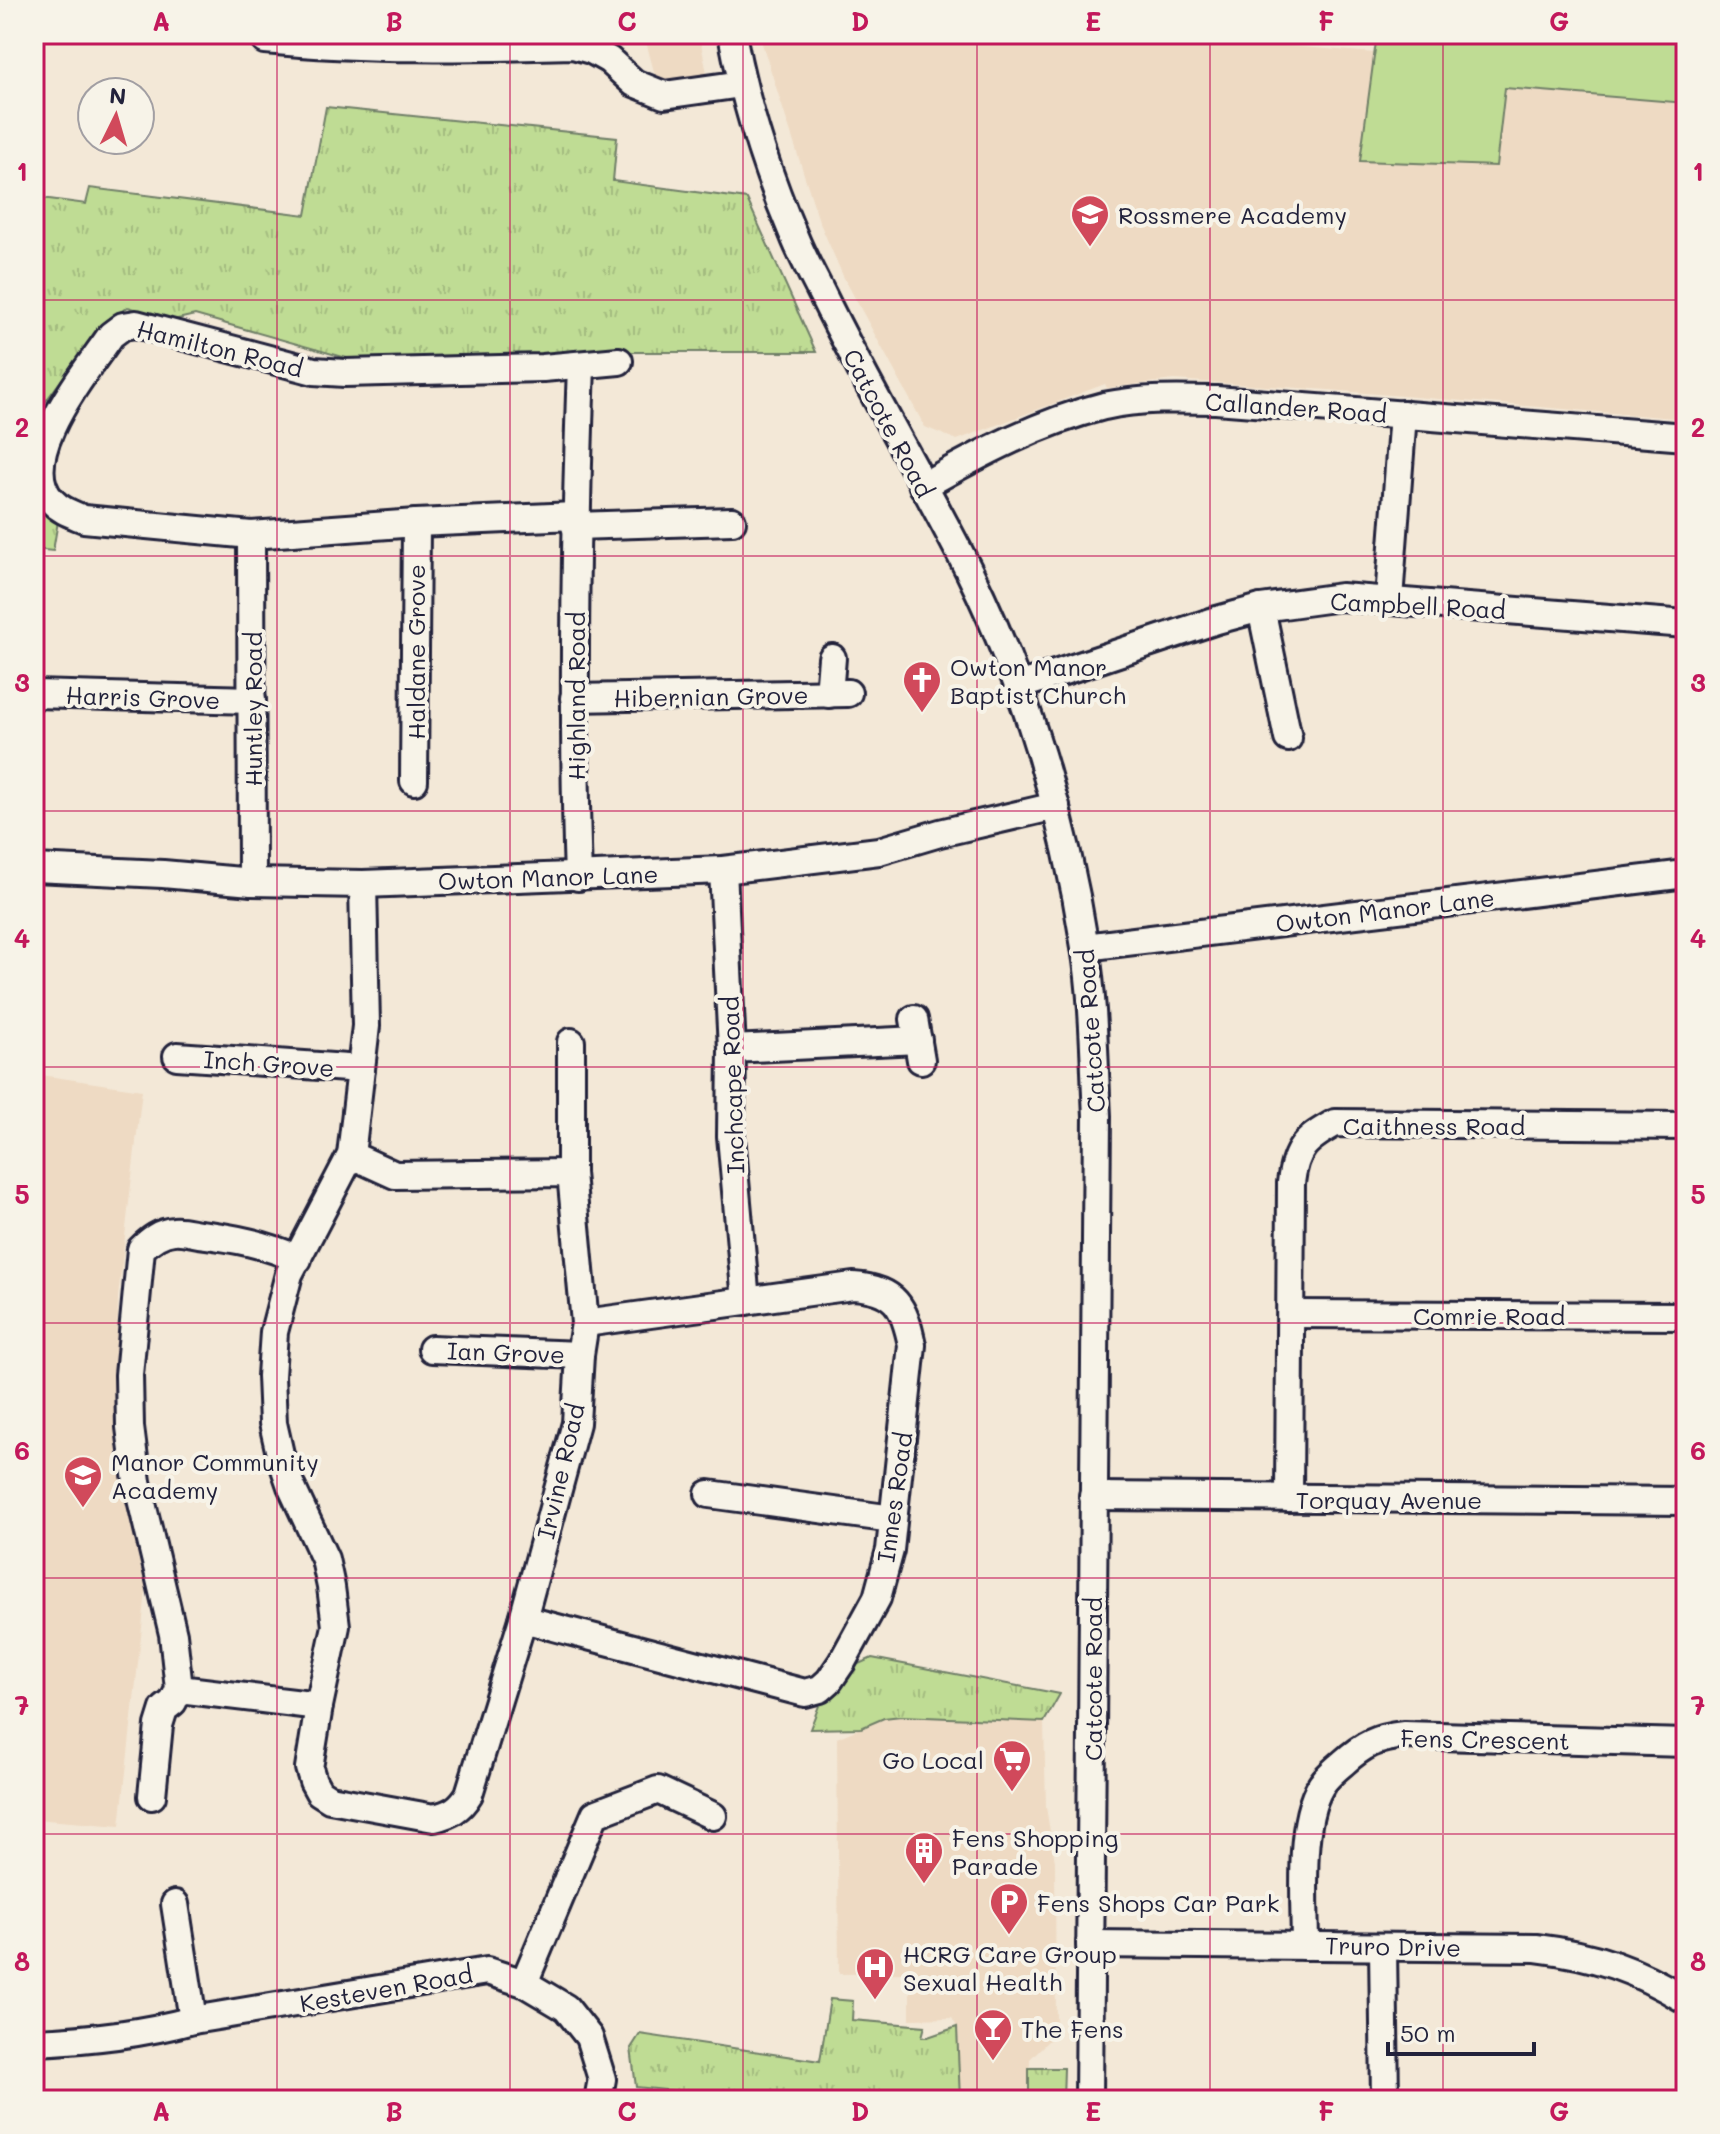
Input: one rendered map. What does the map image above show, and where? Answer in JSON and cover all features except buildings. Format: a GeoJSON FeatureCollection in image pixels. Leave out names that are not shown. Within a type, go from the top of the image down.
{"type":"FeatureCollection","features":[{"type":"Feature","properties":{"kind":"street","name":"Catcote Road"},"geometry":{"type":"LineString","coordinates":[[732,34],[742,84],[769,171],[795,238],[843,337],[971,575],[1019,686],[1056,806],[1085,947],[1097,1116],[1089,2100]]}},
{"type":"Feature","properties":{"kind":"street"},"geometry":{"type":"LineString","coordinates":[[265,40],[451,49],[573,45],[591,50],[609,60],[634,83],[664,95],[742,84]]}},
{"type":"Feature","properties":{"kind":"street","name":"Hamilton Road"},"geometry":{"type":"LineString","coordinates":[[575,521],[416,523],[251,535],[84,519],[62,510],[49,499],[42,485],[43,446],[51,425],[111,335],[123,326],[136,324],[314,371],[345,373],[543,368],[619,361]]}},
{"type":"Feature","properties":{"kind":"street","name":"Highland Road"},"geometry":{"type":"LineString","coordinates":[[578,877],[574,698],[575,521],[581,365]]}},
{"type":"Feature","properties":{"kind":"street","name":"Callander Road"},"geometry":{"type":"LineString","coordinates":[[923,486],[1025,433],[1057,421],[1106,406],[1161,399],[1216,400],[1686,437]]}},
{"type":"Feature","properties":{"kind":"street"},"geometry":{"type":"LineString","coordinates":[[1389,599],[1403,414]]}},
{"type":"Feature","properties":{"kind":"street"},"geometry":{"type":"LineString","coordinates":[[575,521],[732,521]]}},
{"type":"Feature","properties":{"kind":"street","name":"Haldane Grove"},"geometry":{"type":"LineString","coordinates":[[414,781],[416,523]]}},
{"type":"Feature","properties":{"kind":"street","name":"Huntley Road"},"geometry":{"type":"LineString","coordinates":[[251,535],[252,882]]}},
{"type":"Feature","properties":{"kind":"street","name":"Campbell Road"},"geometry":{"type":"LineString","coordinates":[[1019,686],[1217,620],[1261,608],[1341,597],[1686,624]]}},
{"type":"Feature","properties":{"kind":"street"},"geometry":{"type":"LineString","coordinates":[[1261,608],[1290,738]]}},
{"type":"Feature","properties":{"kind":"street","name":"Hibernian Grove"},"geometry":{"type":"LineString","coordinates":[[574,698],[838,694],[832,658]]}},
{"type":"Feature","properties":{"kind":"street","name":"Harris Grove"},"geometry":{"type":"LineString","coordinates":[[34,694],[252,700]]}},
{"type":"Feature","properties":{"kind":"street","name":"Owton Manor Lane"},"geometry":{"type":"LineString","coordinates":[[34,868],[252,882],[363,884],[723,870],[879,851],[940,833],[1056,806]]}},
{"type":"Feature","properties":{"kind":"street","name":"Inchcape Road"},"geometry":{"type":"LineString","coordinates":[[723,870],[732,1049],[731,1136],[746,1301]]}},
{"type":"Feature","properties":{"kind":"street","name":"Owton Manor Lane"},"geometry":{"type":"LineString","coordinates":[[1085,947],[1686,874]]}},
{"type":"Feature","properties":{"kind":"street"},"geometry":{"type":"LineString","coordinates":[[179,1689],[319,1706],[336,1626],[325,1559],[291,1486],[273,1423],[274,1332],[289,1274],[351,1155],[366,1026],[363,884]]}},
{"type":"Feature","properties":{"kind":"street"},"geometry":{"type":"LineString","coordinates":[[732,1049],[918,1039]]}},
{"type":"Feature","properties":{"kind":"street","name":"Irvine Road"},"geometry":{"type":"LineString","coordinates":[[319,1706],[309,1768],[319,1792],[330,1799],[434,1818],[461,1807],[469,1794],[523,1619],[576,1423],[585,1323],[571,1173],[571,1042]]}},
{"type":"Feature","properties":{"kind":"street","name":"Inch Grove"},"geometry":{"type":"LineString","coordinates":[[177,1056],[361,1069]]}},
{"type":"Feature","properties":{"kind":"street","name":"Caithness Road"},"geometry":{"type":"LineString","coordinates":[[1289,1498],[1292,1173],[1296,1159],[1311,1137],[1335,1123],[1686,1126]]}},
{"type":"Feature","properties":{"kind":"street"},"geometry":{"type":"LineString","coordinates":[[351,1155],[395,1175],[571,1173]]}},
{"type":"Feature","properties":{"kind":"street"},"geometry":{"type":"LineString","coordinates":[[152,1796],[147,1761],[164,1709],[173,1702],[179,1689],[173,1634],[137,1482],[130,1427],[129,1375],[141,1249],[159,1235],[173,1231],[253,1242],[298,1259]]}},
{"type":"Feature","properties":{"kind":"street","name":"Innes Road"},"geometry":{"type":"LineString","coordinates":[[523,1619],[805,1693],[820,1689],[842,1662],[877,1598],[890,1550],[912,1345],[907,1322],[898,1305],[887,1294],[853,1286],[585,1323]]}},
{"type":"Feature","properties":{"kind":"street","name":"Comrie Road"},"geometry":{"type":"LineString","coordinates":[[1291,1314],[1686,1316]]}},
{"type":"Feature","properties":{"kind":"street","name":"Ian Grove"},"geometry":{"type":"LineString","coordinates":[[433,1346],[580,1355]]}},
{"type":"Feature","properties":{"kind":"street"},"geometry":{"type":"LineString","coordinates":[[709,1494],[893,1519]]}},
{"type":"Feature","properties":{"kind":"street","name":"Torquay Avenue"},"geometry":{"type":"LineString","coordinates":[[1093,1496],[1686,1501]]}},
{"type":"Feature","properties":{"kind":"street","name":"Fens Crescent"},"geometry":{"type":"LineString","coordinates":[[1305,1946],[1306,1830],[1312,1804],[1324,1781],[1361,1747],[1383,1738],[1404,1735],[1686,1743]]}},
{"type":"Feature","properties":{"kind":"street"},"geometry":{"type":"LineString","coordinates":[[524,1983],[595,1814],[658,1790],[713,1816]]}},
{"type":"Feature","properties":{"kind":"street"},"geometry":{"type":"LineString","coordinates":[[175,1904],[193,2020]]}},
{"type":"Feature","properties":{"kind":"street","name":"Truro Drive"},"geometry":{"type":"LineString","coordinates":[[1090,1944],[1536,1948],[1573,1952],[1614,1963],[1686,2000]]}},
{"type":"Feature","properties":{"kind":"street"},"geometry":{"type":"LineString","coordinates":[[1383,1947],[1385,2100]]}},
{"type":"Feature","properties":{"kind":"street","name":"Kesteven Road"},"geometry":{"type":"LineString","coordinates":[[34,2042],[75,2041],[166,2027],[487,1971],[524,1983],[566,2008],[589,2037],[602,2079],[598,2100]]}},
{"type":"Feature","properties":{"kind":"shaded area"},"geometry":{"type":"Polygon","coordinates":[[[644,34],[699,34],[708,78],[657,83],[644,34]]]}},
{"type":"Feature","properties":{"kind":"shaded area","name":"Rossmere Academy"},"geometry":{"type":"Polygon","coordinates":[[[759,34],[1146,34],[1374,53],[1360,161],[1505,88],[1686,103],[1686,419],[1174,380],[1107,388],[1105,384],[957,440],[925,427],[843,276],[819,221],[759,34]]]}},
{"type":"Feature","properties":{"kind":"shaded area","name":"Manor Community Academy"},"geometry":{"type":"Polygon","coordinates":[[[34,1074],[142,1090],[118,1297],[116,1435],[147,1582],[120,1826],[34,1819],[34,1074]]]}},
{"type":"Feature","properties":{"kind":"shaded area"},"geometry":{"type":"Polygon","coordinates":[[[901,1716],[1044,1722],[1046,1807],[1055,1862],[1056,2033],[1030,2059],[1029,2100],[960,2100],[957,2027],[952,2018],[910,2019],[910,1973],[839,1974],[837,1738],[884,1718],[901,1716]]]}},
{"type":"Feature","properties":{"kind":"green space"},"geometry":{"type":"Polygon","coordinates":[[[1377,34],[1686,34],[1686,103],[1505,88],[1496,166],[1360,161],[1377,34]]]}},
{"type":"Feature","properties":{"kind":"green space"},"geometry":{"type":"Polygon","coordinates":[[[326,107],[617,137],[613,181],[747,199],[816,352],[574,352],[522,357],[350,359],[195,315],[169,321],[128,307],[104,322],[35,416],[34,425],[34,197],[86,204],[90,188],[306,215],[326,107]]]}},
{"type":"Feature","properties":{"kind":"green space"},"geometry":{"type":"Polygon","coordinates":[[[34,492],[58,521],[53,551],[34,549],[34,492]]]}},
{"type":"Feature","properties":{"kind":"green space"},"geometry":{"type":"Polygon","coordinates":[[[872,1658],[1060,1694],[1044,1722],[901,1716],[884,1718],[861,1728],[810,1729],[822,1698],[847,1669],[872,1658]]]}},
{"type":"Feature","properties":{"kind":"green space"},"geometry":{"type":"Polygon","coordinates":[[[830,1999],[853,2001],[852,2020],[925,2026],[922,2037],[957,2027],[960,2100],[765,2100],[636,2087],[631,2048],[640,2034],[820,2061],[830,1999]]]}},
{"type":"Feature","properties":{"kind":"green space"},"geometry":{"type":"Polygon","coordinates":[[[1029,2068],[1064,2068],[1063,2100],[1029,2100],[1029,2068]]]}},
{"type":"Feature","properties":{"kind":"place","name":"Rossmere Academy"},"geometry":{"type":"Point","coordinates":[1090,248]}},
{"type":"Feature","properties":{"kind":"place","name":"Owton Manor Baptist Church"},"geometry":{"type":"Point","coordinates":[922,714]}},
{"type":"Feature","properties":{"kind":"place","name":"Manor Community Academy"},"geometry":{"type":"Point","coordinates":[83,1509]}},
{"type":"Feature","properties":{"kind":"place","name":"Go Local"},"geometry":{"type":"Point","coordinates":[1012,1793]}},
{"type":"Feature","properties":{"kind":"place","name":"Fens Shopping Parade"},"geometry":{"type":"Point","coordinates":[924,1885]}},
{"type":"Feature","properties":{"kind":"place","name":"Fens Shops Car Park"},"geometry":{"type":"Point","coordinates":[1009,1936]}},
{"type":"Feature","properties":{"kind":"place","name":"HCRG Care Group Sexual Health"},"geometry":{"type":"Point","coordinates":[875,2001]}},
{"type":"Feature","properties":{"kind":"place","name":"The Fens"},"geometry":{"type":"Point","coordinates":[993,2062]}}]}
